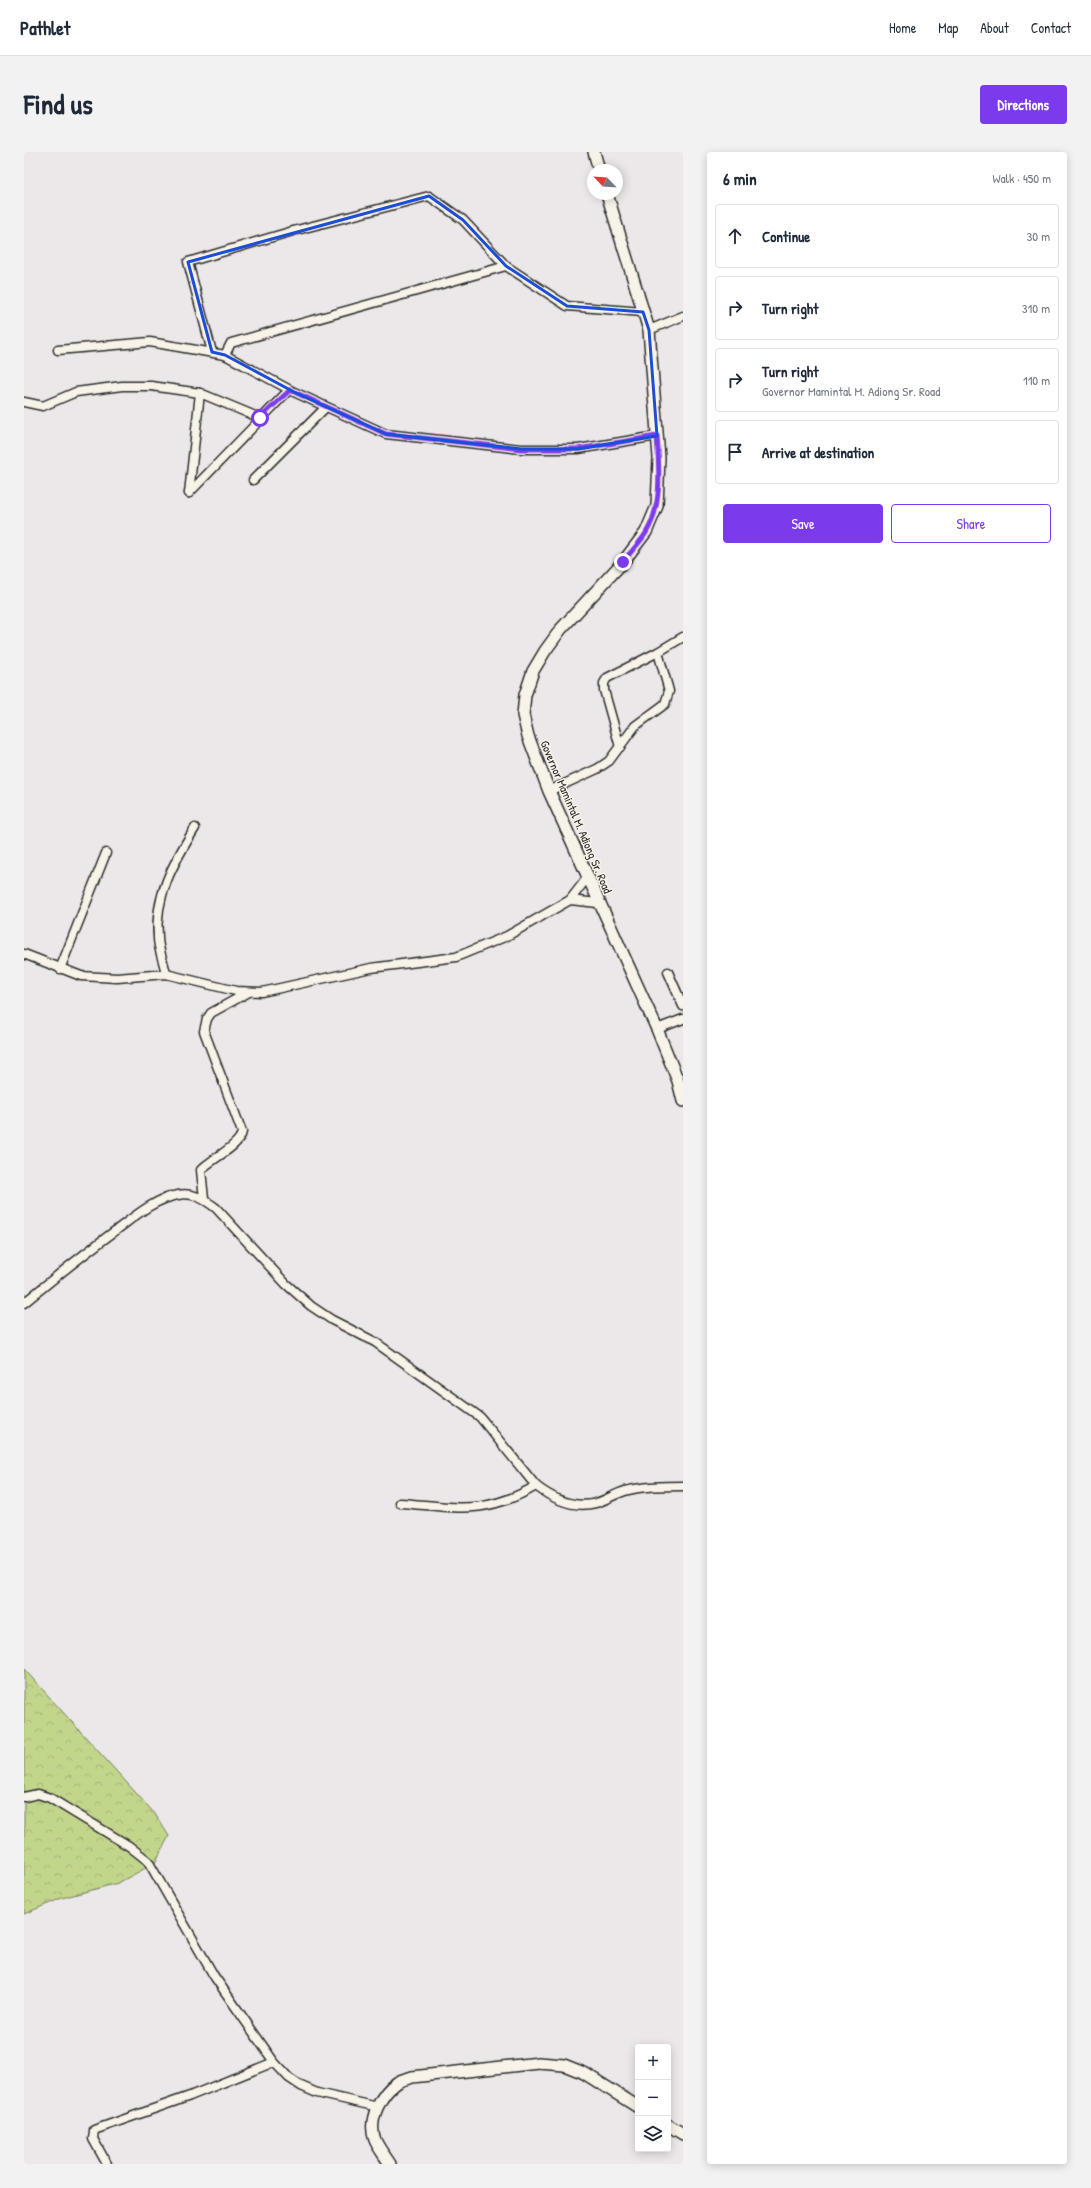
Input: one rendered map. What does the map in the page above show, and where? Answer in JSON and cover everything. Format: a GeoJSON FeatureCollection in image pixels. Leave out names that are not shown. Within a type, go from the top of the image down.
{"type":"FeatureCollection","features":[{"type":"Feature","properties":{"kind":"main road"},"geometry":{"type":"LineString","coordinates":[[594,152],[597,164]]}},
{"type":"Feature","properties":{"kind":"main road","name":"Governor Mamintal M. Adiong Sr. Road"},"geometry":{"type":"LineString","coordinates":[[609,200],[648,330],[657,436],[657,506],[646,532],[623,562],[561,629],[545,651],[533,671],[525,695],[523,716],[528,736],[549,791],[598,903],[657,1029],[678,1081],[683,1101]]}},
{"type":"Feature","properties":{"kind":"main road"},"geometry":{"type":"LineString","coordinates":[[390,2164],[375,2139],[373,2129],[378,2107],[388,2090],[399,2081],[412,2077],[539,2063],[564,2065],[584,2073],[635,2105]]}},
{"type":"Feature","properties":{"kind":"main road"},"geometry":{"type":"LineString","coordinates":[[671,2127],[683,2134]]}},
{"type":"Feature","properties":{"kind":"street"},"geometry":{"type":"LineString","coordinates":[[212,352],[188,262],[293,231],[429,196],[463,220],[506,266],[567,306],[643,312]]}},
{"type":"Feature","properties":{"kind":"street"},"geometry":{"type":"LineString","coordinates":[[225,354],[231,343],[506,266]]}},
{"type":"Feature","properties":{"kind":"street"},"geometry":{"type":"LineString","coordinates":[[648,330],[683,316]]}},
{"type":"Feature","properties":{"kind":"street"},"geometry":{"type":"LineString","coordinates":[[58,350],[150,342],[225,354],[290,390],[386,434],[521,449],[578,449],[657,436]]}},
{"type":"Feature","properties":{"kind":"street"},"geometry":{"type":"LineString","coordinates":[[24,402],[43,406],[76,392],[122,386],[151,386],[200,393],[260,418]]}},
{"type":"Feature","properties":{"kind":"street"},"geometry":{"type":"LineString","coordinates":[[200,393],[189,493],[260,418],[290,390]]}},
{"type":"Feature","properties":{"kind":"street"},"geometry":{"type":"LineString","coordinates":[[253,480],[326,407]]}},
{"type":"Feature","properties":{"kind":"street"},"geometry":{"type":"LineString","coordinates":[[620,747],[604,690],[604,683],[608,678],[683,637]]}},
{"type":"Feature","properties":{"kind":"street"},"geometry":{"type":"LineString","coordinates":[[549,791],[597,769],[612,758],[635,726],[661,707],[668,698],[668,686],[658,652]]}},
{"type":"Feature","properties":{"kind":"street"},"geometry":{"type":"LineString","coordinates":[[166,974],[158,939],[158,913],[165,883],[195,828]]}},
{"type":"Feature","properties":{"kind":"street"},"geometry":{"type":"LineString","coordinates":[[60,969],[106,853]]}},
{"type":"Feature","properties":{"kind":"street"},"geometry":{"type":"LineString","coordinates":[[24,954],[80,976],[96,978],[166,974],[249,992],[262,992],[371,968],[456,957],[507,936],[570,900],[587,878]]}},
{"type":"Feature","properties":{"kind":"street"},"geometry":{"type":"LineString","coordinates":[[570,900],[598,903]]}},
{"type":"Feature","properties":{"kind":"street"},"geometry":{"type":"LineString","coordinates":[[668,972],[683,1006]]}},
{"type":"Feature","properties":{"kind":"street"},"geometry":{"type":"LineString","coordinates":[[204,1199],[201,1170],[238,1141],[242,1132],[204,1031],[207,1019],[211,1013],[249,992]]}},
{"type":"Feature","properties":{"kind":"street"},"geometry":{"type":"LineString","coordinates":[[657,1029],[683,1019]]}},
{"type":"Feature","properties":{"kind":"street"},"geometry":{"type":"LineString","coordinates":[[24,1303],[71,1264],[150,1206],[165,1198],[179,1194],[192,1194],[204,1199],[216,1208],[286,1284],[311,1306],[332,1320],[375,1342],[480,1418],[536,1486],[552,1497],[577,1505],[595,1503],[625,1491],[642,1488],[683,1486]]}},
{"type":"Feature","properties":{"kind":"street"},"geometry":{"type":"LineString","coordinates":[[400,1503],[460,1508],[482,1507],[513,1498],[536,1486]]}},
{"type":"Feature","properties":{"kind":"street"},"geometry":{"type":"LineString","coordinates":[[24,1797],[38,1794],[50,1798],[109,1833],[148,1861],[214,1976],[274,2062],[301,2086],[335,2098],[378,2107]]}},
{"type":"Feature","properties":{"kind":"street"},"geometry":{"type":"LineString","coordinates":[[107,2164],[93,2139],[94,2130],[190,2096],[274,2062]]}},
{"type":"Feature","properties":{"kind":"highlighted area"},"geometry":{"type":"Polygon","coordinates":[[[429,196],[463,220],[506,266],[567,306],[643,312],[649,330],[657,436],[578,449],[521,449],[386,434],[294,392],[225,355],[212,352],[188,262],[429,196]]]}},
{"type":"Feature","properties":{"kind":"green space"},"geometry":{"type":"Polygon","coordinates":[[[24,1669],[155,1814],[169,1836],[155,1863],[118,1883],[62,1898],[24,1914],[24,1669]]]}},
{"type":"Feature","properties":{"kind":"route"},"geometry":{"type":"LineString","coordinates":[[260,418],[290,390],[386,434],[521,449],[578,449],[657,436],[657,506],[646,532],[623,562]]}}]}
